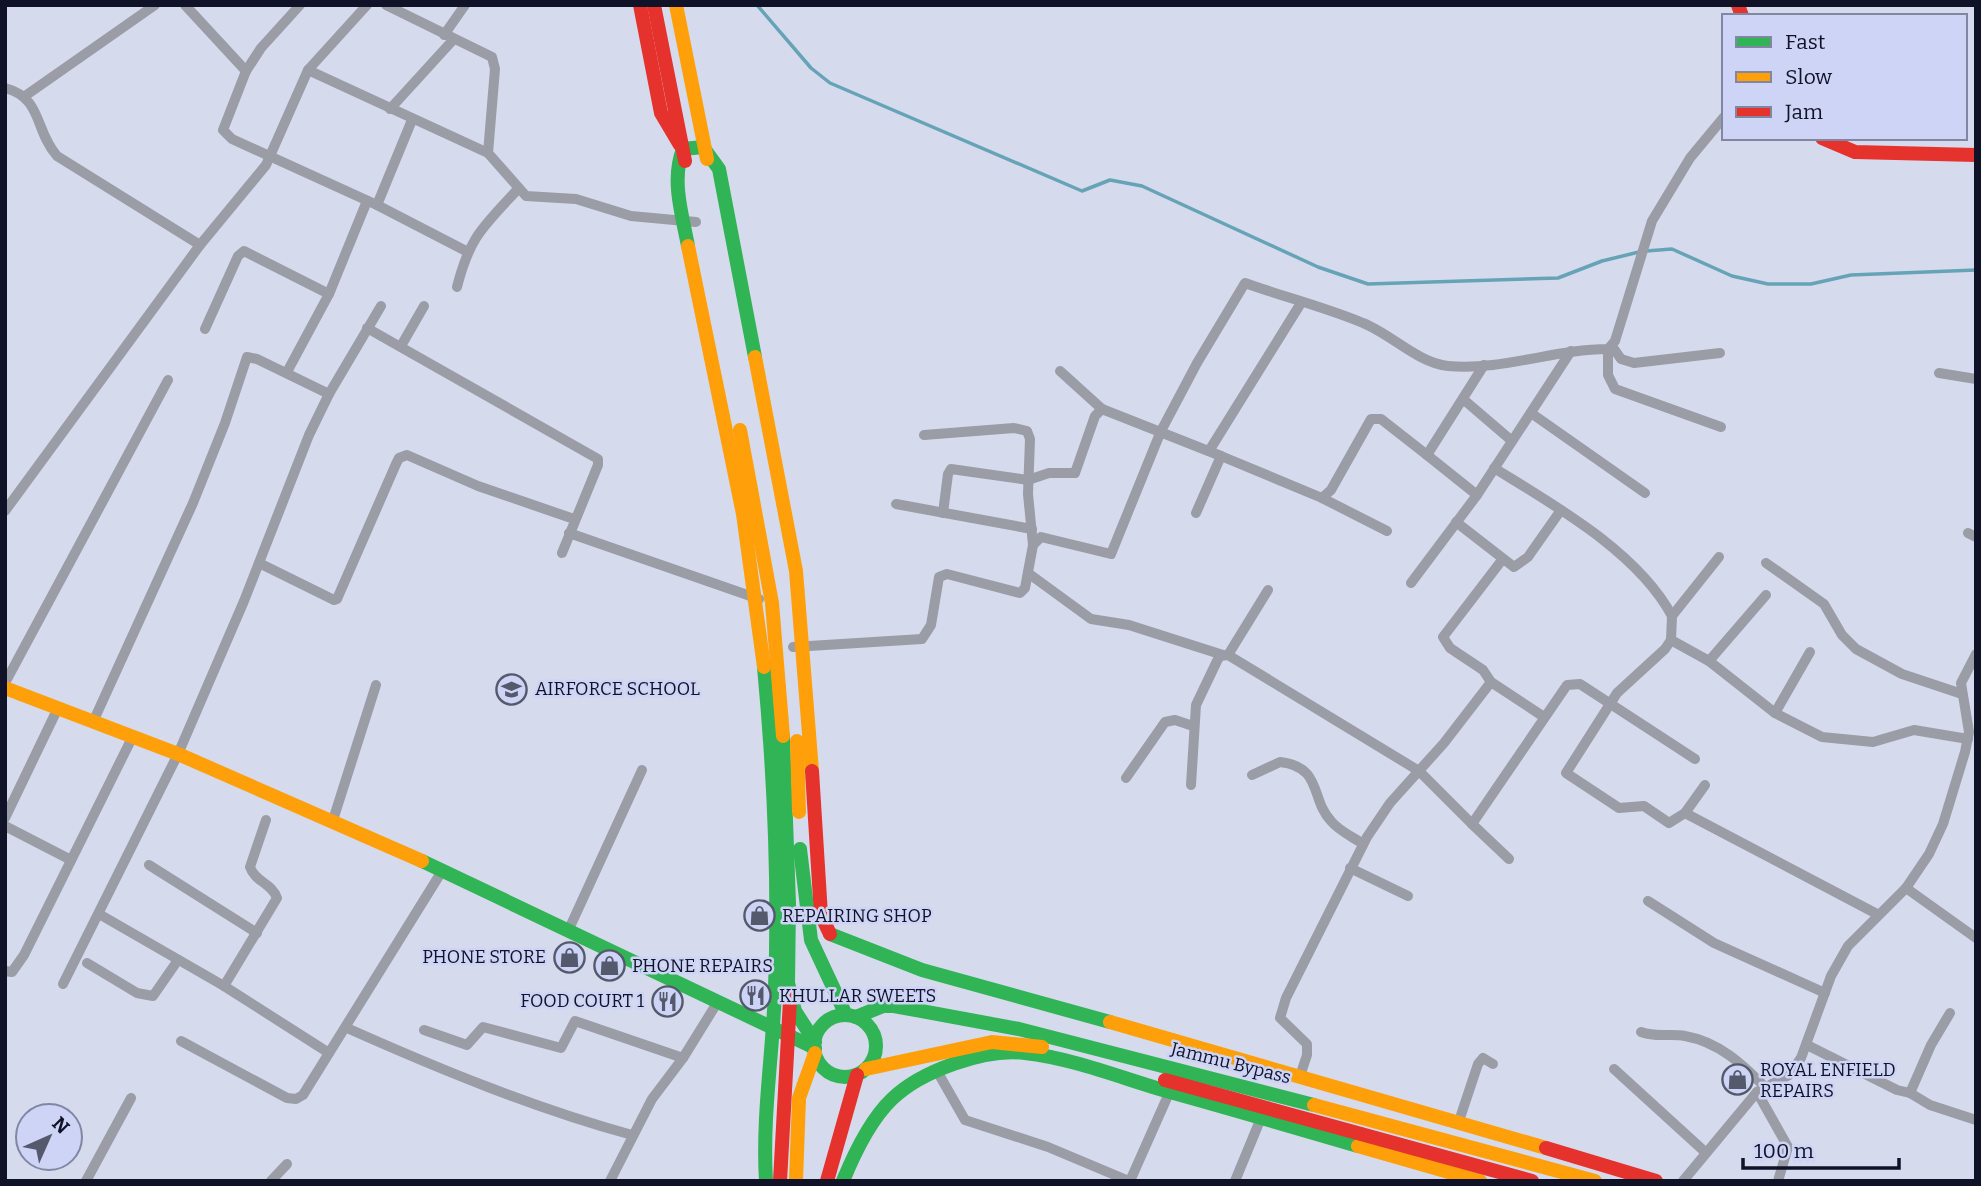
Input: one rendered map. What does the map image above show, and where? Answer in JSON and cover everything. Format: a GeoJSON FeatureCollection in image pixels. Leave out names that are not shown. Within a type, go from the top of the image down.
{"type":"FeatureCollection","features":[{"type":"Feature","properties":{"kind":"main road"},"geometry":{"type":"LineString","coordinates":[[640,5],[661,113],[683,149]]}},
{"type":"Feature","properties":{"kind":"main road"},"geometry":{"type":"LineString","coordinates":[[654,5],[683,149],[690,222],[757,598],[788,694]]}},
{"type":"Feature","properties":{"kind":"main road"},"geometry":{"type":"LineString","coordinates":[[676,5],[775,513],[798,646],[810,753],[821,915],[830,934],[922,970],[1459,1121],[1656,1181]]}},
{"type":"Feature","properties":{"kind":"main road"},"geometry":{"type":"LineString","coordinates":[[684,5],[706,107],[707,131],[703,147]]}},
{"type":"Feature","properties":{"kind":"main road"},"geometry":{"type":"LineString","coordinates":[[1827,140],[1855,152],[1976,155]]}},
{"type":"Feature","properties":{"kind":"main road"},"geometry":{"type":"LineString","coordinates":[[683,149],[703,147]]}},
{"type":"Feature","properties":{"kind":"main road"},"geometry":{"type":"LineString","coordinates":[[690,222],[751,478],[772,603],[768,631],[775,975],[766,1181]]}},
{"type":"Feature","properties":{"kind":"main road"},"geometry":{"type":"LineString","coordinates":[[780,1181],[790,998],[791,772],[788,694],[798,646]]}},
{"type":"Feature","properties":{"kind":"main road"},"geometry":{"type":"LineString","coordinates":[[5,686],[57,710],[178,754],[333,820],[815,1047]]}},
{"type":"Feature","properties":{"kind":"main road"},"geometry":{"type":"LineString","coordinates":[[772,791],[810,753]]}},
{"type":"Feature","properties":{"kind":"main road"},"geometry":{"type":"LineString","coordinates":[[791,772],[808,925],[816,956],[851,1016],[872,1030],[876,1040],[876,1051],[861,1072],[827,1181]]}},
{"type":"Feature","properties":{"kind":"main road"},"geometry":{"type":"LineString","coordinates":[[790,998],[827,1070],[846,1077],[861,1072]]}},
{"type":"Feature","properties":{"kind":"main road","name":"Jammu Bypass"},"geometry":{"type":"LineString","coordinates":[[851,1016],[883,1006],[894,1006],[1019,1029],[1440,1137],[1595,1181]]}},
{"type":"Feature","properties":{"kind":"main road"},"geometry":{"type":"LineString","coordinates":[[796,1181],[802,1086],[807,1065],[824,1024],[851,1016]]}},
{"type":"Feature","properties":{"kind":"main road","name":"Jammu Bypass"},"geometry":{"type":"LineString","coordinates":[[861,1072],[920,1060],[981,1042],[1017,1042],[1532,1181]]}},
{"type":"Feature","properties":{"kind":"main road"},"geometry":{"type":"LineString","coordinates":[[843,1181],[855,1152],[892,1099],[937,1071],[966,1059],[1004,1052],[1026,1053],[1170,1091],[1480,1181]]}},
{"type":"Feature","properties":{"kind":"street"},"geometry":{"type":"LineString","coordinates":[[25,96],[155,5]]}},
{"type":"Feature","properties":{"kind":"street"},"geometry":{"type":"LineString","coordinates":[[185,5],[246,71]]}},
{"type":"Feature","properties":{"kind":"street"},"geometry":{"type":"LineString","coordinates":[[300,5],[261,48],[246,71],[223,130],[232,139],[272,155],[466,251]]}},
{"type":"Feature","properties":{"kind":"street"},"geometry":{"type":"LineString","coordinates":[[5,511],[200,245],[272,155],[308,71],[368,5]]}},
{"type":"Feature","properties":{"kind":"street"},"geometry":{"type":"LineString","coordinates":[[386,5],[488,54],[494,62],[488,153]]}},
{"type":"Feature","properties":{"kind":"street"},"geometry":{"type":"LineString","coordinates":[[390,109],[449,37],[465,5]]}},
{"type":"Feature","properties":{"kind":"street"},"geometry":{"type":"LineString","coordinates":[[308,71],[488,153],[501,165],[518,189],[533,198],[576,199],[631,216],[690,222]]}},
{"type":"Feature","properties":{"kind":"street"},"geometry":{"type":"LineString","coordinates":[[5,88],[25,96],[32,103],[42,137],[57,156],[200,245]]}},
{"type":"Feature","properties":{"kind":"street"},"geometry":{"type":"LineString","coordinates":[[1721,427],[1621,393],[1615,389],[1608,375],[1610,347],[1652,221],[1683,168],[1722,119]]}},
{"type":"Feature","properties":{"kind":"street"},"geometry":{"type":"LineString","coordinates":[[287,372],[329,294],[412,120]]}},
{"type":"Feature","properties":{"kind":"street"},"geometry":{"type":"LineString","coordinates":[[457,287],[466,251],[475,237],[518,189]]}},
{"type":"Feature","properties":{"kind":"street"},"geometry":{"type":"LineString","coordinates":[[205,329],[239,256],[244,251],[329,294]]}},
{"type":"Feature","properties":{"kind":"street"},"geometry":{"type":"LineString","coordinates":[[1033,545],[1036,540],[1045,537],[1111,554],[1161,431],[1197,363],[1245,284],[1363,323],[1437,364],[1484,365],[1610,347]]}},
{"type":"Feature","properties":{"kind":"street"},"geometry":{"type":"LineString","coordinates":[[1209,451],[1301,303]]}},
{"type":"Feature","properties":{"kind":"street"},"geometry":{"type":"LineString","coordinates":[[63,984],[178,754],[259,563],[309,435],[329,394],[381,306]]}},
{"type":"Feature","properties":{"kind":"street"},"geometry":{"type":"LineString","coordinates":[[401,346],[424,306]]}},
{"type":"Feature","properties":{"kind":"street"},"geometry":{"type":"LineString","coordinates":[[367,327],[594,456],[598,465],[562,553]]}},
{"type":"Feature","properties":{"kind":"street"},"geometry":{"type":"LineString","coordinates":[[1610,347],[1621,359],[1634,363],[1720,353]]}},
{"type":"Feature","properties":{"kind":"street"},"geometry":{"type":"LineString","coordinates":[[1410,583],[1477,495],[1571,351]]}},
{"type":"Feature","properties":{"kind":"street"},"geometry":{"type":"LineString","coordinates":[[93,722],[193,503],[225,423],[247,357],[287,372],[329,394]]}},
{"type":"Feature","properties":{"kind":"street"},"geometry":{"type":"LineString","coordinates":[[1427,455],[1484,365]]}},
{"type":"Feature","properties":{"kind":"street"},"geometry":{"type":"LineString","coordinates":[[1060,371],[1102,409],[1322,498],[1387,531]]}},
{"type":"Feature","properties":{"kind":"street"},"geometry":{"type":"LineString","coordinates":[[1939,373],[1976,379]]}},
{"type":"Feature","properties":{"kind":"street"},"geometry":{"type":"LineString","coordinates":[[5,686],[168,380]]}},
{"type":"Feature","properties":{"kind":"street"},"geometry":{"type":"LineString","coordinates":[[1463,399],[1512,441]]}},
{"type":"Feature","properties":{"kind":"street"},"geometry":{"type":"LineString","coordinates":[[943,513],[951,469],[1028,480],[1049,473],[1075,473],[1080,466],[1096,416],[1102,409]]}},
{"type":"Feature","properties":{"kind":"street"},"geometry":{"type":"LineString","coordinates":[[1531,413],[1645,493]]}},
{"type":"Feature","properties":{"kind":"street"},"geometry":{"type":"LineString","coordinates":[[1322,498],[1331,490],[1371,419],[1381,419],[1477,495]]}},
{"type":"Feature","properties":{"kind":"street"},"geometry":{"type":"LineString","coordinates":[[798,646],[922,639],[930,632],[937,582],[942,574],[1020,593],[1025,588],[1033,545],[1028,480],[1030,439],[1027,431],[1014,428],[925,435]]}},
{"type":"Feature","properties":{"kind":"street"},"geometry":{"type":"LineString","coordinates":[[259,563],[337,599],[396,464],[407,455],[478,486],[574,519]]}},
{"type":"Feature","properties":{"kind":"street"},"geometry":{"type":"LineString","coordinates":[[1196,513],[1221,456]]}},
{"type":"Feature","properties":{"kind":"street"},"geometry":{"type":"LineString","coordinates":[[1494,468],[1561,510],[1630,565],[1666,604],[1672,616],[1671,640],[1625,684],[1595,732],[1566,769],[1569,777],[1619,808],[1644,806],[1669,823],[1685,813],[1705,785]]}},
{"type":"Feature","properties":{"kind":"street"},"geometry":{"type":"LineString","coordinates":[[896,504],[1032,529]]}},
{"type":"Feature","properties":{"kind":"street"},"geometry":{"type":"LineString","coordinates":[[1456,522],[1511,566],[1520,564],[1561,510]]}},
{"type":"Feature","properties":{"kind":"street"},"geometry":{"type":"LineString","coordinates":[[569,533],[772,603]]}},
{"type":"Feature","properties":{"kind":"street"},"geometry":{"type":"LineString","coordinates":[[1672,616],[1719,558]]}},
{"type":"Feature","properties":{"kind":"street"},"geometry":{"type":"LineString","coordinates":[[1502,559],[1443,637],[1450,648],[1483,670],[1491,682],[1544,717]]}},
{"type":"Feature","properties":{"kind":"street"},"geometry":{"type":"LineString","coordinates":[[1766,563],[1824,604],[1842,635],[1863,654],[1902,674],[1962,694]]}},
{"type":"Feature","properties":{"kind":"street"},"geometry":{"type":"LineString","coordinates":[[1028,573],[1091,619],[1129,625],[1225,655],[1419,771],[1509,859]]}},
{"type":"Feature","properties":{"kind":"street"},"geometry":{"type":"LineString","coordinates":[[1191,785],[1193,726],[1199,696],[1268,590]]}},
{"type":"Feature","properties":{"kind":"street"},"geometry":{"type":"LineString","coordinates":[[1709,661],[1766,595]]}},
{"type":"Feature","properties":{"kind":"street"},"geometry":{"type":"LineString","coordinates":[[1671,640],[1709,661],[1775,713],[1822,737],[1873,742],[1914,730],[1968,739]]}},
{"type":"Feature","properties":{"kind":"street"},"geometry":{"type":"LineString","coordinates":[[1775,713],[1810,652]]}},
{"type":"Feature","properties":{"kind":"street"},"geometry":{"type":"LineString","coordinates":[[1684,1180],[1704,1151],[1761,1089],[1789,1075],[1807,1045],[1825,993],[1848,946],[1877,914],[1906,888],[1928,854],[1943,824],[1968,739],[1961,684],[1976,654]]}},
{"type":"Feature","properties":{"kind":"street"},"geometry":{"type":"LineString","coordinates":[[1300,1076],[1307,1044],[1280,1018],[1281,1008],[1363,844],[1390,803],[1491,682]]}},
{"type":"Feature","properties":{"kind":"street"},"geometry":{"type":"LineString","coordinates":[[1472,824],[1563,690],[1573,682],[1695,759]]}},
{"type":"Feature","properties":{"kind":"street"},"geometry":{"type":"LineString","coordinates":[[333,820],[376,685]]}},
{"type":"Feature","properties":{"kind":"street"},"geometry":{"type":"LineString","coordinates":[[5,818],[57,710]]}},
{"type":"Feature","properties":{"kind":"street"},"geometry":{"type":"LineString","coordinates":[[1126,778],[1165,722],[1175,720],[1193,726]]}},
{"type":"Feature","properties":{"kind":"street"},"geometry":{"type":"LineString","coordinates":[[5,971],[12,972],[17,967],[132,738]]}},
{"type":"Feature","properties":{"kind":"street"},"geometry":{"type":"LineString","coordinates":[[1252,775],[1280,762],[1295,766],[1313,780],[1330,821],[1363,844]]}},
{"type":"Feature","properties":{"kind":"street"},"geometry":{"type":"LineString","coordinates":[[569,929],[642,770]]}},
{"type":"Feature","properties":{"kind":"street"},"geometry":{"type":"LineString","coordinates":[[1685,813],[1877,914]]}},
{"type":"Feature","properties":{"kind":"street"},"geometry":{"type":"LineString","coordinates":[[224,986],[277,898],[250,867],[266,820]]}},
{"type":"Feature","properties":{"kind":"street"},"geometry":{"type":"LineString","coordinates":[[5,826],[71,860]]}},
{"type":"Feature","properties":{"kind":"street"},"geometry":{"type":"LineString","coordinates":[[149,865],[257,933]]}},
{"type":"Feature","properties":{"kind":"street"},"geometry":{"type":"LineString","coordinates":[[1350,868],[1408,896]]}},
{"type":"Feature","properties":{"kind":"street"},"geometry":{"type":"LineString","coordinates":[[181,1041],[287,1098],[296,1099],[303,1095],[442,871]]}},
{"type":"Feature","properties":{"kind":"street"},"geometry":{"type":"LineString","coordinates":[[1906,888],[1976,938]]}},
{"type":"Feature","properties":{"kind":"street"},"geometry":{"type":"LineString","coordinates":[[1648,901],[1714,943],[1825,993]]}},
{"type":"Feature","properties":{"kind":"street"},"geometry":{"type":"LineString","coordinates":[[99,914],[224,986],[329,1053]]}},
{"type":"Feature","properties":{"kind":"street"},"geometry":{"type":"LineString","coordinates":[[87,963],[137,993],[153,996],[178,960]]}},
{"type":"Feature","properties":{"kind":"street"},"geometry":{"type":"LineString","coordinates":[[610,1181],[652,1099],[683,1058],[717,1003]]}},
{"type":"Feature","properties":{"kind":"street"},"geometry":{"type":"LineString","coordinates":[[1910,1093],[1931,1045],[1950,1013]]}},
{"type":"Feature","properties":{"kind":"street"},"geometry":{"type":"LineString","coordinates":[[424,1030],[467,1045],[483,1027],[561,1048],[575,1021],[683,1058]]}},
{"type":"Feature","properties":{"kind":"street"},"geometry":{"type":"LineString","coordinates":[[346,1028],[482,1084],[583,1121],[632,1135]]}},
{"type":"Feature","properties":{"kind":"street"},"geometry":{"type":"LineString","coordinates":[[1641,1032],[1656,1037],[1683,1035],[1711,1044],[1732,1056],[1761,1089],[1788,1147],[1778,1181]]}},
{"type":"Feature","properties":{"kind":"street"},"geometry":{"type":"LineString","coordinates":[[1807,1045],[1896,1090],[1910,1093],[1930,1105],[1976,1120]]}},
{"type":"Feature","properties":{"kind":"street"},"geometry":{"type":"LineString","coordinates":[[1459,1121],[1478,1064],[1483,1058],[1493,1064]]}},
{"type":"Feature","properties":{"kind":"street"},"geometry":{"type":"LineString","coordinates":[[1614,1069],[1704,1151]]}},
{"type":"Feature","properties":{"kind":"street"},"geometry":{"type":"LineString","coordinates":[[937,1071],[965,1120],[1048,1147],[1129,1181],[1170,1091]]}},
{"type":"Feature","properties":{"kind":"street"},"geometry":{"type":"LineString","coordinates":[[86,1181],[131,1098]]}},
{"type":"Feature","properties":{"kind":"street"},"geometry":{"type":"LineString","coordinates":[[1235,1181],[1261,1118]]}},
{"type":"Feature","properties":{"kind":"street"},"geometry":{"type":"LineString","coordinates":[[271,1181],[286,1164]]}},
{"type":"Feature","properties":{"kind":"waterway"},"geometry":{"type":"LineString","coordinates":[[757,5],[811,68],[830,83],[1082,191],[1110,180],[1142,186],[1318,267],[1368,284],[1558,278],[1602,261],[1639,252]]}},
{"type":"Feature","properties":{"kind":"waterway"},"geometry":{"type":"LineString","coordinates":[[1646,251],[1672,249],[1732,276],[1768,284],[1811,284],[1851,275],[1976,270]]}},
{"type":"Feature","properties":{"kind":"traffic: fast"},"geometry":{"type":"LineString","coordinates":[[688,246],[679,197],[678,173],[683,149],[703,147],[719,169],[755,357]]}},
{"type":"Feature","properties":{"kind":"traffic: fast"},"geometry":{"type":"LineString","coordinates":[[764,667],[776,868],[774,1013],[765,1133],[766,1181]]}},
{"type":"Feature","properties":{"kind":"traffic: fast"},"geometry":{"type":"LineString","coordinates":[[783,736],[789,904],[788,983],[795,1011],[815,1042]]}},
{"type":"Feature","properties":{"kind":"traffic: fast"},"geometry":{"type":"LineString","coordinates":[[800,849],[811,940],[846,1015]]}},
{"type":"Feature","properties":{"kind":"traffic: fast"},"geometry":{"type":"LineString","coordinates":[[422,861],[815,1048]]}},
{"type":"Feature","properties":{"kind":"traffic: fast"},"geometry":{"type":"LineString","coordinates":[[830,934],[922,970],[1110,1022]]}},
{"type":"Feature","properties":{"kind":"traffic: fast"},"geometry":{"type":"LineString","coordinates":[[856,1017],[883,1006],[894,1006],[1019,1029],[1314,1105]]}},
{"type":"Feature","properties":{"kind":"traffic: fast"},"geometry":{"type":"LineString","coordinates":[[845,1015],[867,1024],[876,1046],[867,1068],[845,1077],[823,1068],[814,1046],[823,1024],[845,1015]]}},
{"type":"Feature","properties":{"kind":"traffic: fast"},"geometry":{"type":"LineString","coordinates":[[843,1181],[870,1127],[884,1107],[904,1089],[919,1079],[954,1064],[1009,1052],[1042,1055],[1077,1063],[1358,1146]]}},
{"type":"Feature","properties":{"kind":"traffic: slow"},"geometry":{"type":"LineString","coordinates":[[676,5],[707,159]]}},
{"type":"Feature","properties":{"kind":"traffic: slow"},"geometry":{"type":"LineString","coordinates":[[688,246],[743,514],[764,667]]}},
{"type":"Feature","properties":{"kind":"traffic: slow"},"geometry":{"type":"LineString","coordinates":[[755,357],[796,571],[812,771]]}},
{"type":"Feature","properties":{"kind":"traffic: slow"},"geometry":{"type":"LineString","coordinates":[[740,430],[772,603],[783,736]]}},
{"type":"Feature","properties":{"kind":"traffic: slow"},"geometry":{"type":"LineString","coordinates":[[5,688],[178,754],[422,861]]}},
{"type":"Feature","properties":{"kind":"traffic: slow"},"geometry":{"type":"LineString","coordinates":[[797,741],[799,812]]}},
{"type":"Feature","properties":{"kind":"traffic: slow"},"geometry":{"type":"LineString","coordinates":[[1110,1022],[1546,1148]]}},
{"type":"Feature","properties":{"kind":"traffic: slow"},"geometry":{"type":"LineString","coordinates":[[866,1069],[992,1042],[1042,1047]]}},
{"type":"Feature","properties":{"kind":"traffic: slow"},"geometry":{"type":"LineString","coordinates":[[796,1181],[799,1098],[815,1053]]}},
{"type":"Feature","properties":{"kind":"traffic: slow"},"geometry":{"type":"LineString","coordinates":[[1314,1105],[1595,1181]]}},
{"type":"Feature","properties":{"kind":"traffic: slow"},"geometry":{"type":"LineString","coordinates":[[1358,1146],[1480,1181]]}},
{"type":"Feature","properties":{"kind":"traffic: jam"},"geometry":{"type":"LineString","coordinates":[[640,5],[661,113],[680,145]]}},
{"type":"Feature","properties":{"kind":"traffic: jam"},"geometry":{"type":"LineString","coordinates":[[654,5],[685,161]]}},
{"type":"Feature","properties":{"kind":"traffic: jam"},"geometry":{"type":"LineString","coordinates":[[1738,5],[1741,14]]}},
{"type":"Feature","properties":{"kind":"traffic: jam"},"geometry":{"type":"LineString","coordinates":[[1827,140],[1855,152],[1976,155]]}},
{"type":"Feature","properties":{"kind":"traffic: jam"},"geometry":{"type":"LineString","coordinates":[[812,771],[821,915],[830,934]]}},
{"type":"Feature","properties":{"kind":"traffic: jam"},"geometry":{"type":"LineString","coordinates":[[780,1181],[790,1000]]}},
{"type":"Feature","properties":{"kind":"traffic: jam"},"geometry":{"type":"LineString","coordinates":[[827,1181],[857,1075]]}},
{"type":"Feature","properties":{"kind":"traffic: jam"},"geometry":{"type":"LineString","coordinates":[[1165,1080],[1532,1181]]}},
{"type":"Feature","properties":{"kind":"traffic: jam"},"geometry":{"type":"LineString","coordinates":[[1546,1148],[1656,1181]]}},
{"type":"Feature","properties":{"kind":"place","name":"AIRFORCE SCHOOL"},"geometry":{"type":"Point","coordinates":[512,689]}},
{"type":"Feature","properties":{"kind":"place","name":"REPAIRING SHOP"},"geometry":{"type":"Point","coordinates":[759,916]}},
{"type":"Feature","properties":{"kind":"place","name":"PHONE STORE"},"geometry":{"type":"Point","coordinates":[569,957]}},
{"type":"Feature","properties":{"kind":"place","name":"PHONE REPAIRS"},"geometry":{"type":"Point","coordinates":[609,966]}},
{"type":"Feature","properties":{"kind":"place","name":"KHULLAR SWEETS"},"geometry":{"type":"Point","coordinates":[756,996]}},
{"type":"Feature","properties":{"kind":"place","name":"FOOD COURT 1"},"geometry":{"type":"Point","coordinates":[667,1001]}},
{"type":"Feature","properties":{"kind":"place","name":"ROYAL ENFIELD REPAIRS"},"geometry":{"type":"Point","coordinates":[1737,1080]}}]}
